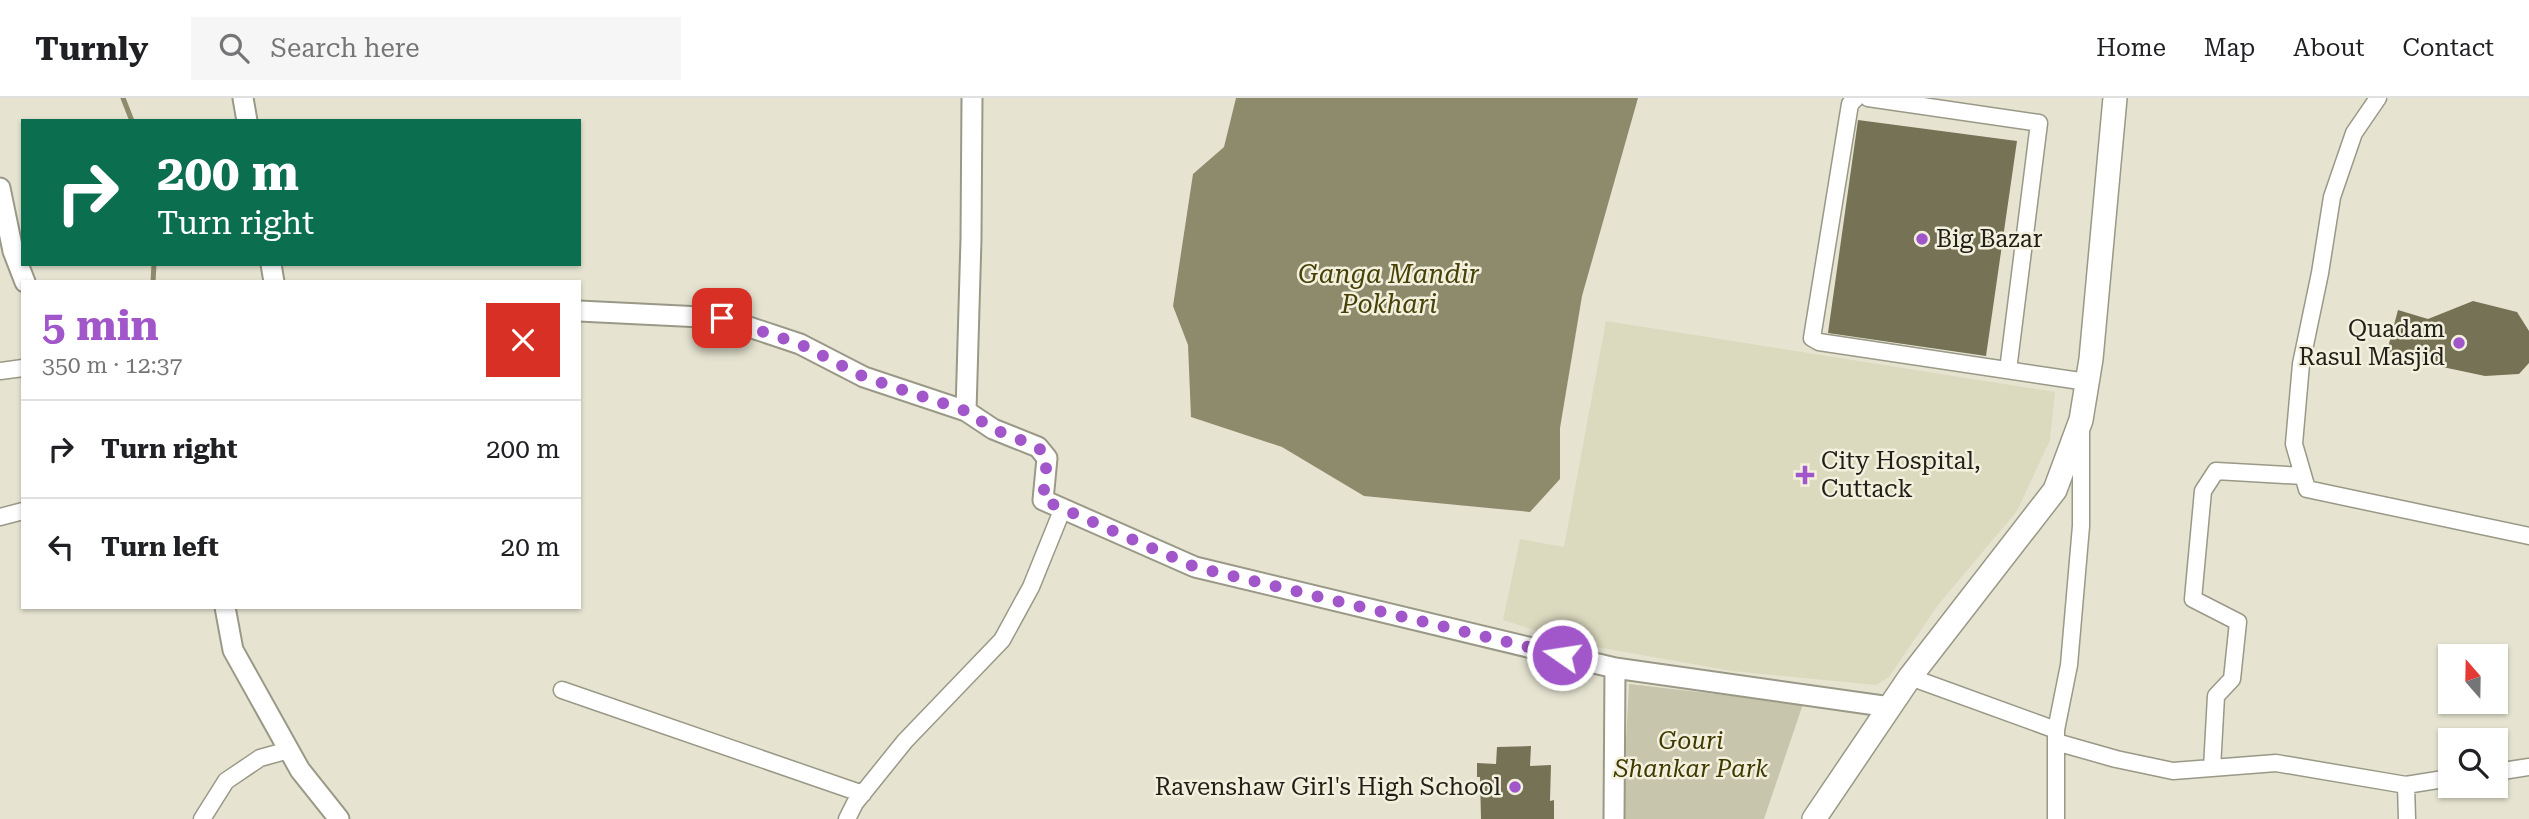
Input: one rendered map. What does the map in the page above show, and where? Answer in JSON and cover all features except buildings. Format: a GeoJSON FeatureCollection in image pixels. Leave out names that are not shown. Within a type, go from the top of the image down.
{"type":"FeatureCollection","features":[{"type":"Feature","properties":{"kind":"main road"},"geometry":{"type":"LineString","coordinates":[[1814,819],[1910,677],[2055,490],[2081,420],[2087,382],[2116,98]]}},
{"type":"Feature","properties":{"kind":"street"},"geometry":{"type":"LineString","coordinates":[[243,98],[247,119]]}},
{"type":"Feature","properties":{"kind":"street"},"geometry":{"type":"LineString","coordinates":[[966,411],[972,98]]}},
{"type":"Feature","properties":{"kind":"street"},"geometry":{"type":"LineString","coordinates":[[1856,98],[1850,104],[1812,338],[1819,342],[2087,382]]}},
{"type":"Feature","properties":{"kind":"street"},"geometry":{"type":"LineString","coordinates":[[1868,98],[2039,123],[2008,370]]}},
{"type":"Feature","properties":{"kind":"street"},"geometry":{"type":"LineString","coordinates":[[2378,98],[2354,133],[2332,197],[2301,364],[2294,444],[2307,489],[2529,536]]}},
{"type":"Feature","properties":{"kind":"street"},"geometry":{"type":"LineString","coordinates":[[0,188],[13,251],[24,280]]}},
{"type":"Feature","properties":{"kind":"street"},"geometry":{"type":"LineString","coordinates":[[581,312],[722,318],[800,344],[864,377],[966,411],[993,429],[1038,447],[1047,458],[1043,500],[1195,567],[1615,668],[1889,708]]}},
{"type":"Feature","properties":{"kind":"street"},"geometry":{"type":"LineString","coordinates":[[0,371],[21,369]]}},
{"type":"Feature","properties":{"kind":"street"},"geometry":{"type":"LineString","coordinates":[[2056,819],[2056,736],[2069,665],[2081,526],[2081,420]]}},
{"type":"Feature","properties":{"kind":"street"},"geometry":{"type":"LineString","coordinates":[[2212,768],[2216,696],[2232,678],[2238,622],[2193,599],[2203,491],[2216,471],[2303,476]]}},
{"type":"Feature","properties":{"kind":"street"},"geometry":{"type":"LineString","coordinates":[[847,819],[905,741],[1002,640],[1031,587],[1063,508]]}},
{"type":"Feature","properties":{"kind":"street"},"geometry":{"type":"LineString","coordinates":[[0,517],[21,512]]}},
{"type":"Feature","properties":{"kind":"street"},"geometry":{"type":"LineString","coordinates":[[225,609],[233,650],[300,770],[339,819]]}},
{"type":"Feature","properties":{"kind":"street"},"geometry":{"type":"LineString","coordinates":[[1614,819],[1615,668]]}},
{"type":"Feature","properties":{"kind":"street"},"geometry":{"type":"LineString","coordinates":[[1910,677],[2116,760],[2173,771],[2276,763],[2406,785],[2438,780]]}},
{"type":"Feature","properties":{"kind":"street"},"geometry":{"type":"LineString","coordinates":[[562,690],[863,794]]}},
{"type":"Feature","properties":{"kind":"street"},"geometry":{"type":"LineString","coordinates":[[202,819],[226,781],[260,758],[289,750]]}},
{"type":"Feature","properties":{"kind":"street"},"geometry":{"type":"LineString","coordinates":[[2508,770],[2529,767]]}},
{"type":"Feature","properties":{"kind":"street"},"geometry":{"type":"LineString","coordinates":[[2406,785],[2407,819]]}},
{"type":"Feature","properties":{"kind":"shaded area","name":"City Hospital, Cuttack"},"geometry":{"type":"Polygon","coordinates":[[[1606,321],[2055,392],[2050,440],[2017,511],[1938,605],[1889,677],[1876,685],[1732,671],[1574,643],[1503,620],[1520,539],[1564,547],[1606,321]]]}},
{"type":"Feature","properties":{"kind":"green space","name":"Gouri Shankar Park"},"geometry":{"type":"Polygon","coordinates":[[[1629,684],[1803,704],[1764,819],[1622,819],[1629,684]]]}},
{"type":"Feature","properties":{"kind":"water","name":"Ganga Mandir Pokhari"},"geometry":{"type":"Polygon","coordinates":[[[1236,98],[1638,98],[1582,296],[1560,428],[1560,479],[1530,512],[1364,496],[1282,447],[1191,417],[1188,345],[1173,306],[1193,174],[1224,147],[1236,98]]]}},
{"type":"Feature","properties":{"kind":"waterway"},"geometry":{"type":"LineString","coordinates":[[123,98],[131,119]]}},
{"type":"Feature","properties":{"kind":"waterway"},"geometry":{"type":"LineString","coordinates":[[153,280],[154,266]]}},
{"type":"Feature","properties":{"kind":"place","name":"Big Bazar"},"geometry":{"type":"Point","coordinates":[1922,239]}},
{"type":"Feature","properties":{"kind":"place","name":"Quadam Rasul Masjid"},"geometry":{"type":"Point","coordinates":[2459,343]}},
{"type":"Feature","properties":{"kind":"place","name":"City Hospital, Cuttack"},"geometry":{"type":"Point","coordinates":[1805,475]}},
{"type":"Feature","properties":{"kind":"place","name":"Ravenshaw Girl's High School"},"geometry":{"type":"Point","coordinates":[1515,787]}},
{"type":"Feature","properties":{"kind":"route"},"geometry":{"type":"LineString","coordinates":[[722,318],[800,344],[864,377],[966,411],[993,429],[1038,447],[1047,458],[1043,500],[1195,567],[1562,655]]}}]}
